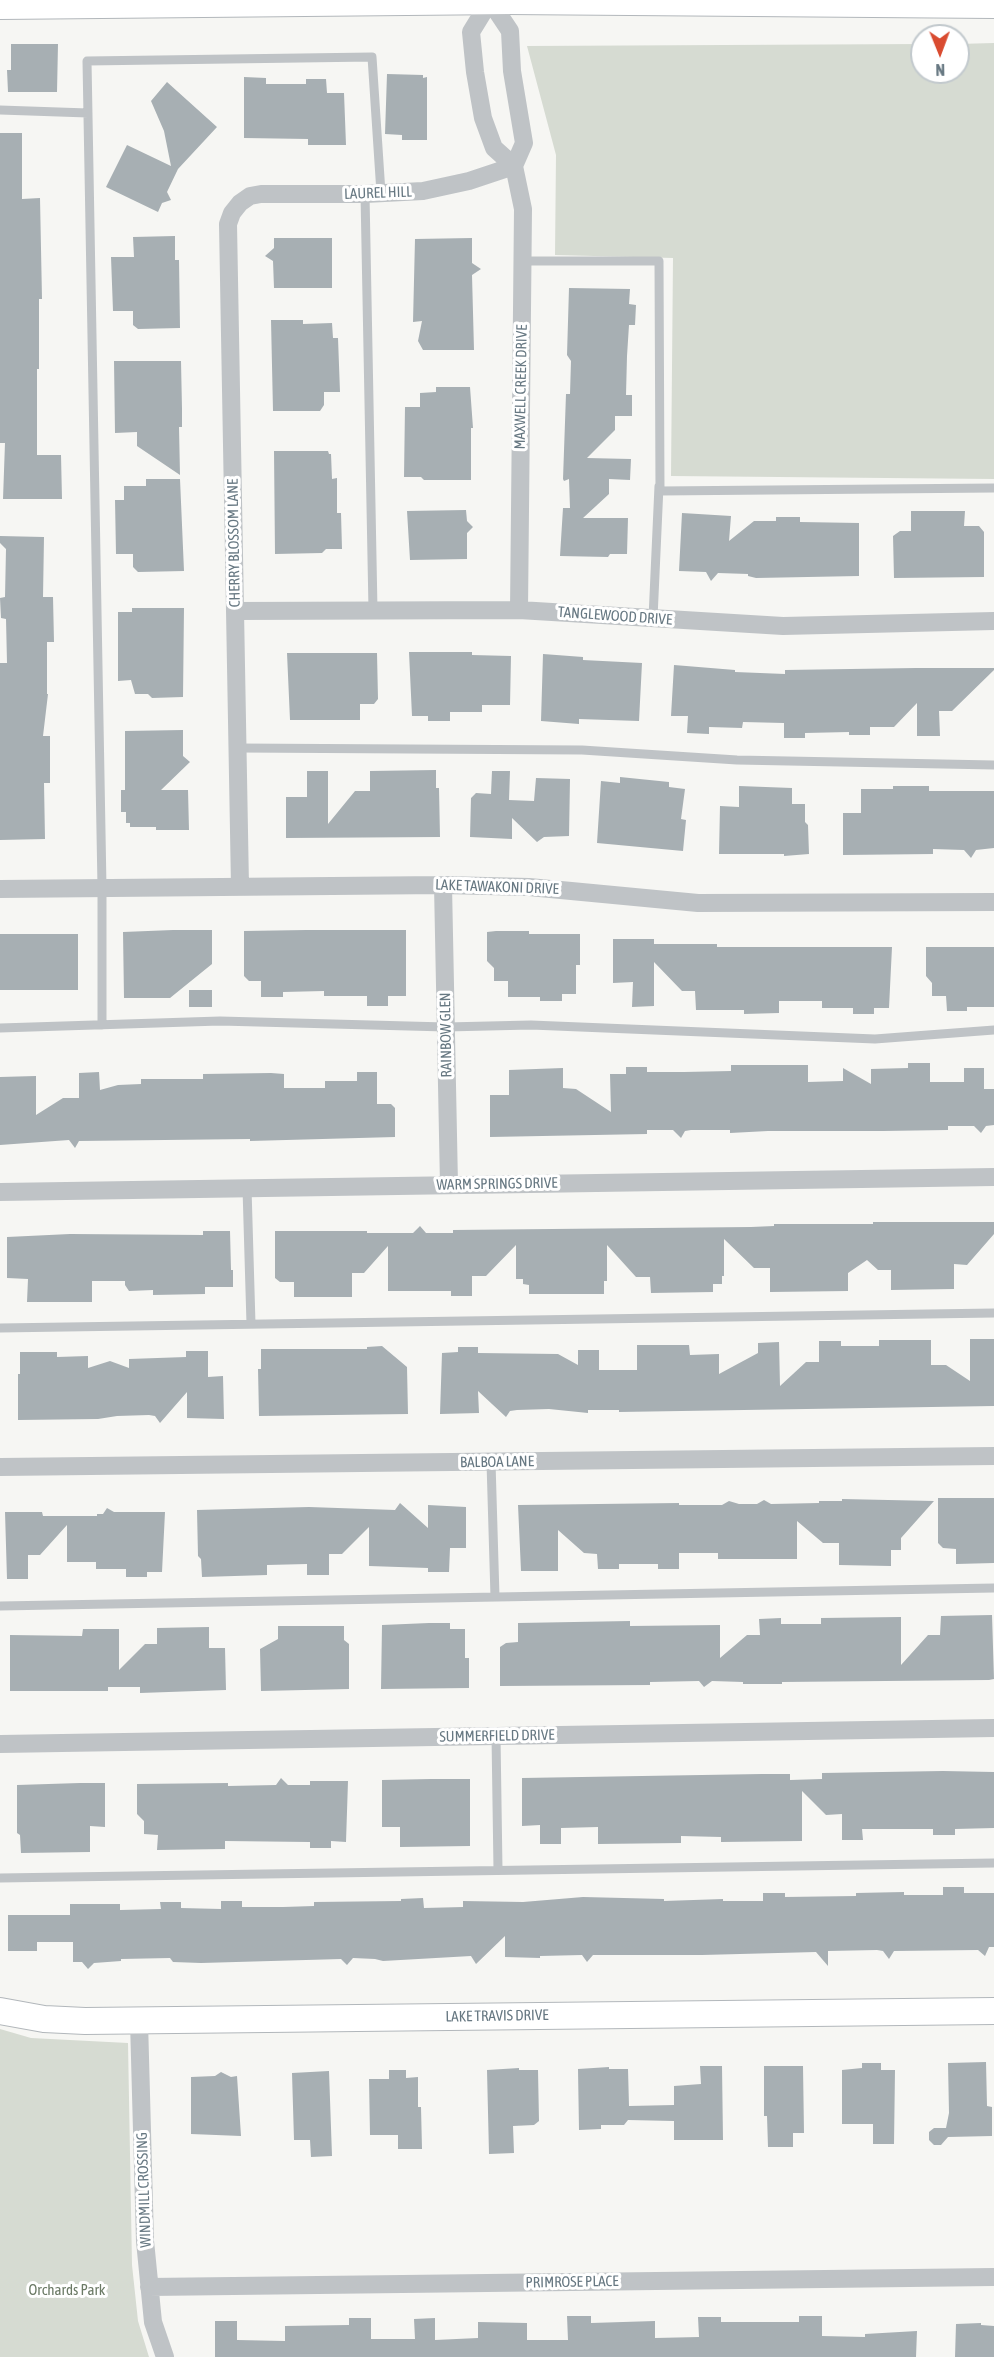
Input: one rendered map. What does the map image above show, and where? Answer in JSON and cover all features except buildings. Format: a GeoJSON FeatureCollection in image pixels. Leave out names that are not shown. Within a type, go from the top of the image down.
{"type":"FeatureCollection","features":[{"type":"Feature","properties":{"kind":"street"},"geometry":{"type":"LineString","coordinates":[[490,1],[510,31],[512,71],[524,143],[514,166],[494,148],[483,118],[475,72],[471,32],[490,1]]}},
{"type":"Feature","properties":{"kind":"street"},"geometry":{"type":"LineString","coordinates":[[0,6],[490,1],[994,5]]}},
{"type":"Feature","properties":{"kind":"street","name":"LAUREL HILL"},"geometry":{"type":"LineString","coordinates":[[240,203],[250,196],[261,194],[373,194],[423,191],[448,187],[514,166]]}},
{"type":"Feature","properties":{"kind":"street","name":"MAXWELL CREEK DRIVE"},"geometry":{"type":"LineString","coordinates":[[514,166],[523,209],[519,610]]}},
{"type":"Feature","properties":{"kind":"street","name":"CHERRY BLOSSOM LANE"},"geometry":{"type":"LineString","coordinates":[[240,203],[232,213],[228,224],[240,886]]}},
{"type":"Feature","properties":{"kind":"street","name":"TANGLEWOOD DRIVE"},"geometry":{"type":"LineString","coordinates":[[235,611],[519,610],[783,626],[994,621]]}},
{"type":"Feature","properties":{"kind":"street","name":"LAKE TAWAKONI DRIVE"},"geometry":{"type":"LineString","coordinates":[[0,889],[443,885],[529,887],[698,903],[994,902]]}},
{"type":"Feature","properties":{"kind":"street","name":"RAINBOW GLEN"},"geometry":{"type":"LineString","coordinates":[[443,885],[449,1185]]}},
{"type":"Feature","properties":{"kind":"street","name":"WARM SPRINGS DRIVE"},"geometry":{"type":"LineString","coordinates":[[0,1192],[994,1177]]}},
{"type":"Feature","properties":{"kind":"street","name":"BALBOA LANE"},"geometry":{"type":"LineString","coordinates":[[0,1467],[994,1456]]}},
{"type":"Feature","properties":{"kind":"street","name":"SUMMERFIELD DRIVE"},"geometry":{"type":"LineString","coordinates":[[0,1744],[994,1728]]}},
{"type":"Feature","properties":{"kind":"street","name":"LAKE TRAVIS DRIVE"},"geometry":{"type":"LineString","coordinates":[[0,2011],[44,2019],[139,2021],[994,2011]]}},
{"type":"Feature","properties":{"kind":"street","name":"WINDMILL CROSSING"},"geometry":{"type":"LineString","coordinates":[[139,2021],[145,2241],[153,2322],[165,2357]]}},
{"type":"Feature","properties":{"kind":"street","name":"PRIMROSE PLACE"},"geometry":{"type":"LineString","coordinates":[[149,2287],[994,2277]]}},
{"type":"Feature","properties":{"kind":"lane"},"geometry":{"type":"LineString","coordinates":[[102,1025],[102,887],[87,62],[372,57],[373,610]]}},
{"type":"Feature","properties":{"kind":"lane"},"geometry":{"type":"LineString","coordinates":[[0,110],[88,113]]}},
{"type":"Feature","properties":{"kind":"lane"},"geometry":{"type":"LineString","coordinates":[[522,261],[659,261],[659,477],[653,618]]}},
{"type":"Feature","properties":{"kind":"lane"},"geometry":{"type":"LineString","coordinates":[[659,477],[660,491],[994,488]]}},
{"type":"Feature","properties":{"kind":"lane"},"geometry":{"type":"LineString","coordinates":[[238,748],[582,750],[737,760],[994,765]]}},
{"type":"Feature","properties":{"kind":"lane"},"geometry":{"type":"LineString","coordinates":[[0,1028],[220,1021],[446,1027],[531,1025],[876,1039],[994,1030]]}},
{"type":"Feature","properties":{"kind":"lane"},"geometry":{"type":"LineString","coordinates":[[247,1188],[251,1324]]}},
{"type":"Feature","properties":{"kind":"lane"},"geometry":{"type":"LineString","coordinates":[[0,1328],[994,1313]]}},
{"type":"Feature","properties":{"kind":"lane"},"geometry":{"type":"LineString","coordinates":[[491,1462],[495,1597]]}},
{"type":"Feature","properties":{"kind":"lane"},"geometry":{"type":"LineString","coordinates":[[0,1606],[994,1588]]}},
{"type":"Feature","properties":{"kind":"lane"},"geometry":{"type":"LineString","coordinates":[[496,1736],[498,1870]]}},
{"type":"Feature","properties":{"kind":"lane"},"geometry":{"type":"LineString","coordinates":[[0,1878],[994,1863]]}},
{"type":"Feature","properties":{"kind":"green space"},"geometry":{"type":"Polygon","coordinates":[[[994,43],[994,479],[671,476],[673,258],[555,255],[556,155],[527,46],[910,44],[910,84],[970,84],[970,44],[994,43]]]}},
{"type":"Feature","properties":{"kind":"green space","name":"Orchards Park"},"geometry":{"type":"Polygon","coordinates":[[[0,2029],[31,2038],[128,2043],[132,2265],[138,2321],[149,2357],[0,2357],[0,2029]]]}}]}
